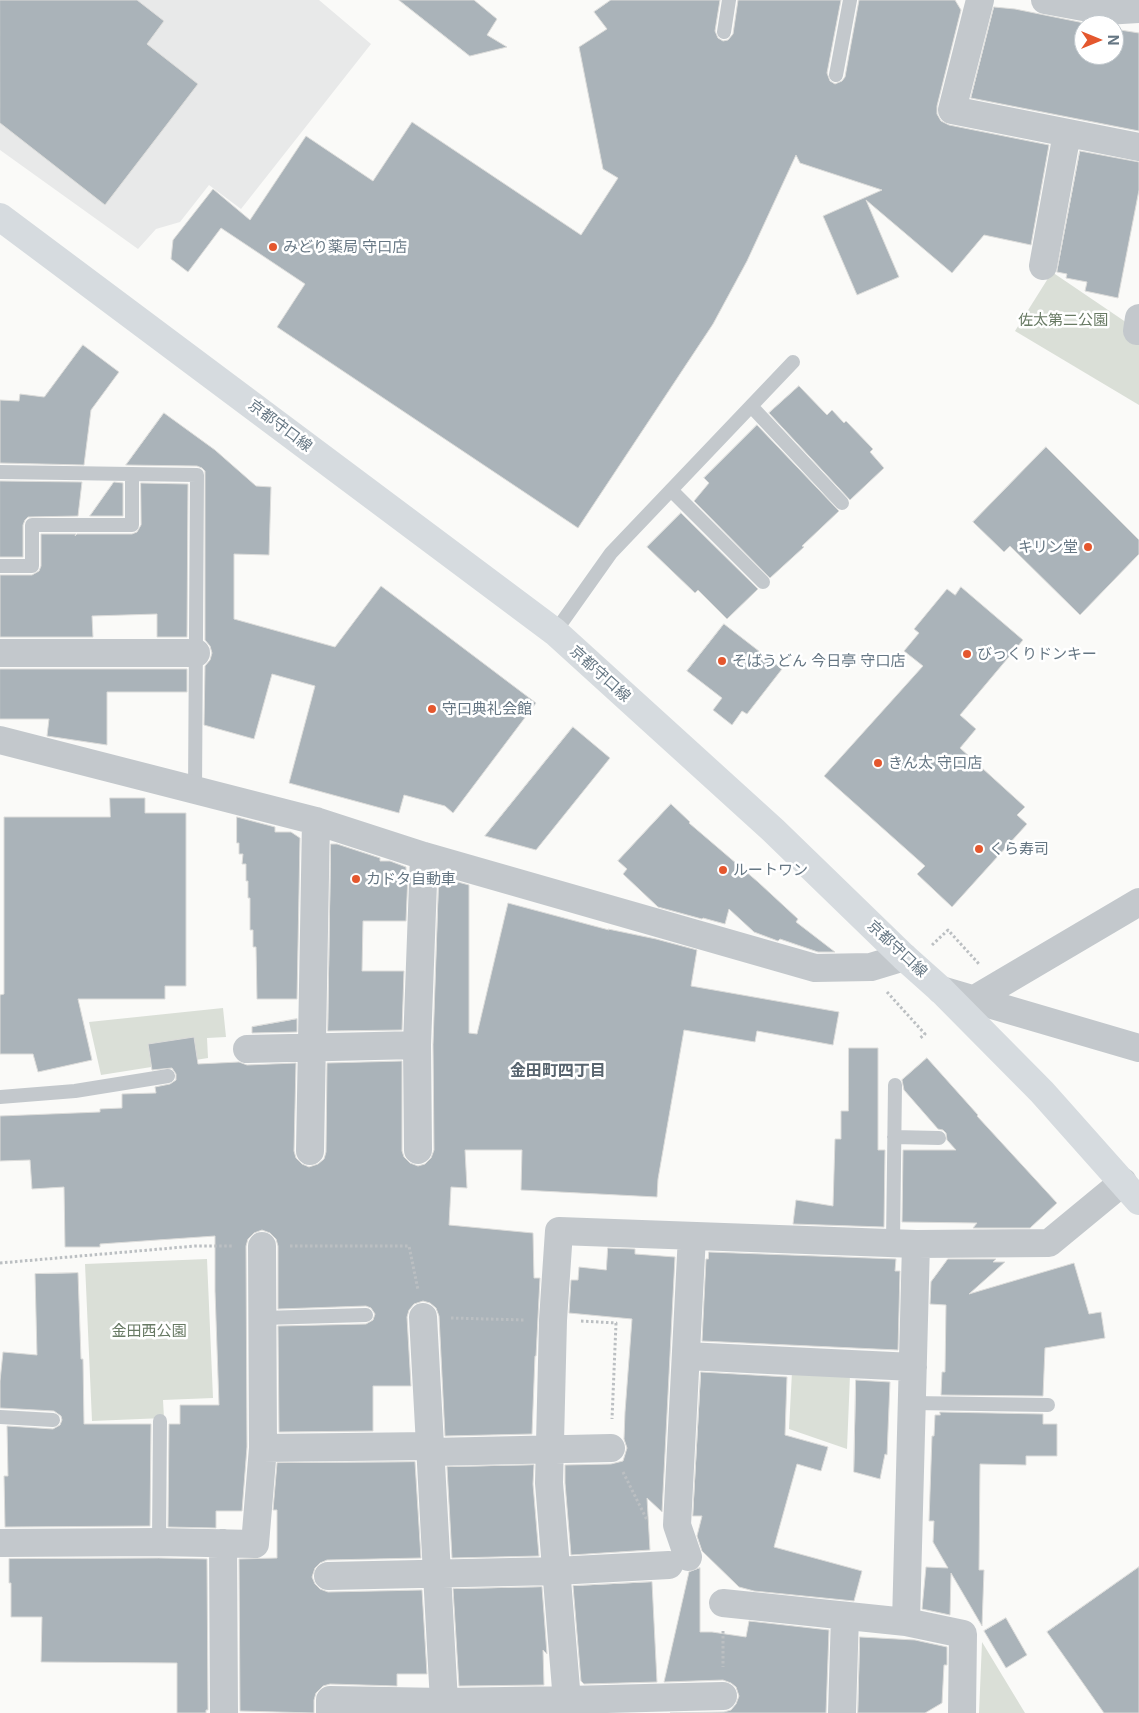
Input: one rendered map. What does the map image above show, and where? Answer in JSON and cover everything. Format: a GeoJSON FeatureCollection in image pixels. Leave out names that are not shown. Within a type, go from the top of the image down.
{"type":"FeatureCollection","features":[{"type":"Feature","properties":{"kind":"main road","name":"京都守口線"},"geometry":{"type":"LineString","coordinates":[[0,217],[555,632],[773,830],[904,957],[941,990],[1042,1092],[1131,1192]]}},
{"type":"Feature","properties":{"kind":"street"},"geometry":{"type":"LineString","coordinates":[[980,0],[952,110],[1139,148]]}},
{"type":"Feature","properties":{"kind":"street"},"geometry":{"type":"LineString","coordinates":[[1045,0],[1105,11],[1139,9]]}},
{"type":"Feature","properties":{"kind":"street"},"geometry":{"type":"LineString","coordinates":[[1043,266],[1067,133]]}},
{"type":"Feature","properties":{"kind":"street"},"geometry":{"type":"LineString","coordinates":[[0,653],[196,653]]}},
{"type":"Feature","properties":{"kind":"street"},"geometry":{"type":"LineString","coordinates":[[0,740],[316,822],[424,856],[815,968],[871,967],[904,957]]}},
{"type":"Feature","properties":{"kind":"street"},"geometry":{"type":"LineString","coordinates":[[310,1151],[316,822]]}},
{"type":"Feature","properties":{"kind":"street"},"geometry":{"type":"LineString","coordinates":[[418,1150],[417,1045],[424,856]]}},
{"type":"Feature","properties":{"kind":"street"},"geometry":{"type":"LineString","coordinates":[[973,1000],[1139,902]]}},
{"type":"Feature","properties":{"kind":"street"},"geometry":{"type":"LineString","coordinates":[[941,990],[1139,1048]]}},
{"type":"Feature","properties":{"kind":"street"},"geometry":{"type":"LineString","coordinates":[[247,1049],[417,1045]]}},
{"type":"Feature","properties":{"kind":"street"},"geometry":{"type":"LineString","coordinates":[[568,1707],[549,1483],[553,1320],[559,1231],[904,1243],[1049,1244],[1131,1192]]}},
{"type":"Feature","properties":{"kind":"street"},"geometry":{"type":"LineString","coordinates":[[328,1576],[556,1571],[679,1561],[677,1525],[692,1236]]}},
{"type":"Feature","properties":{"kind":"street"},"geometry":{"type":"LineString","coordinates":[[904,1243],[913,1367],[906,1622]]}},
{"type":"Feature","properties":{"kind":"street"},"geometry":{"type":"LineString","coordinates":[[0,1542],[254,1544],[263,1448],[262,1246]]}},
{"type":"Feature","properties":{"kind":"street"},"geometry":{"type":"LineString","coordinates":[[423,1317],[444,1702]]}},
{"type":"Feature","properties":{"kind":"street"},"geometry":{"type":"LineString","coordinates":[[686,1356],[913,1367]]}},
{"type":"Feature","properties":{"kind":"street"},"geometry":{"type":"LineString","coordinates":[[263,1448],[610,1448]]}},
{"type":"Feature","properties":{"kind":"street"},"geometry":{"type":"LineString","coordinates":[[224,1543],[224,1713]]}},
{"type":"Feature","properties":{"kind":"street"},"geometry":{"type":"LineString","coordinates":[[723,1603],[906,1622],[963,1634],[962,1713]]}},
{"type":"Feature","properties":{"kind":"street"},"geometry":{"type":"LineString","coordinates":[[842,1713],[845,1616]]}},
{"type":"Feature","properties":{"kind":"street"},"geometry":{"type":"LineString","coordinates":[[330,1713],[330,1700],[568,1707],[724,1696]]}},
{"type":"Feature","properties":{"kind":"lane"},"geometry":{"type":"LineString","coordinates":[[724,32],[729,0]]}},
{"type":"Feature","properties":{"kind":"lane"},"geometry":{"type":"LineString","coordinates":[[836,75],[850,0]]}},
{"type":"Feature","properties":{"kind":"lane"},"geometry":{"type":"LineString","coordinates":[[555,632],[611,553],[792,362]]}},
{"type":"Feature","properties":{"kind":"lane"},"geometry":{"type":"LineString","coordinates":[[751,406],[842,503]]}},
{"type":"Feature","properties":{"kind":"lane"},"geometry":{"type":"LineString","coordinates":[[0,472],[197,475],[195,790]]}},
{"type":"Feature","properties":{"kind":"lane"},"geometry":{"type":"LineString","coordinates":[[0,566],[32,566],[32,525],[132,525],[132,474]]}},
{"type":"Feature","properties":{"kind":"lane"},"geometry":{"type":"LineString","coordinates":[[671,490],[763,582]]}},
{"type":"Feature","properties":{"kind":"lane"},"geometry":{"type":"LineString","coordinates":[[0,1097],[75,1091],[168,1076]]}},
{"type":"Feature","properties":{"kind":"lane"},"geometry":{"type":"LineString","coordinates":[[895,1085],[894,1137],[904,1243]]}},
{"type":"Feature","properties":{"kind":"lane"},"geometry":{"type":"LineString","coordinates":[[894,1137],[939,1138]]}},
{"type":"Feature","properties":{"kind":"lane"},"geometry":{"type":"LineString","coordinates":[[262,1318],[366,1316]]}},
{"type":"Feature","properties":{"kind":"lane"},"geometry":{"type":"LineString","coordinates":[[912,1403],[1048,1405]]}},
{"type":"Feature","properties":{"kind":"lane"},"geometry":{"type":"LineString","coordinates":[[0,1417],[53,1420]]}},
{"type":"Feature","properties":{"kind":"lane"},"geometry":{"type":"LineString","coordinates":[[159,1542],[160,1421]]}},
{"type":"Feature","properties":{"kind":"path"},"geometry":{"type":"LineString","coordinates":[[919,1039],[925,1034]]}},
{"type":"Feature","properties":{"kind":"shaded area"},"geometry":{"type":"Polygon","coordinates":[[[0,0],[319,0],[371,44],[241,209],[209,185],[180,222],[156,229],[138,249],[0,150],[0,0]]]}},
{"type":"Feature","properties":{"kind":"green space","name":"佐太第二公園"},"geometry":{"type":"Polygon","coordinates":[[[1052,272],[1139,331],[1139,405],[1015,331],[1052,272]]]}},
{"type":"Feature","properties":{"kind":"green space"},"geometry":{"type":"Polygon","coordinates":[[[223,1008],[226,1037],[207,1038],[208,1058],[101,1075],[89,1022],[223,1008]]]}},
{"type":"Feature","properties":{"kind":"green space","name":"金田西公園"},"geometry":{"type":"Polygon","coordinates":[[[207,1259],[213,1398],[163,1400],[164,1418],[92,1421],[85,1264],[207,1259]]]}},
{"type":"Feature","properties":{"kind":"green space"},"geometry":{"type":"Polygon","coordinates":[[[792,1372],[850,1375],[847,1449],[789,1429],[792,1372]]]}},
{"type":"Feature","properties":{"kind":"green space"},"geometry":{"type":"Polygon","coordinates":[[[982,1642],[1025,1713],[979,1713],[982,1642]]]}},
{"type":"Feature","properties":{"kind":"building"},"geometry":{"type":"Polygon","coordinates":[[[0,0],[137,0],[164,21],[147,44],[198,84],[105,205],[0,123],[0,0]]]}},
{"type":"Feature","properties":{"kind":"building"},"geometry":{"type":"Polygon","coordinates":[[[399,0],[474,0],[497,19],[487,35],[507,47],[470,56],[399,0]]]}},
{"type":"Feature","properties":{"kind":"building"},"geometry":{"type":"Polygon","coordinates":[[[611,0],[720,0],[715,31],[718,38],[723,41],[728,40],[733,34],[738,0],[841,0],[827,73],[830,81],[835,84],[842,81],[845,77],[859,0],[955,0],[961,10],[937,106],[937,114],[941,121],[949,125],[1049,145],[1031,245],[984,235],[952,273],[866,200],[899,277],[857,295],[823,216],[882,190],[800,163],[796,155],[747,261],[713,324],[578,528],[277,327],[305,284],[221,228],[188,272],[171,259],[173,240],[213,189],[250,220],[306,136],[373,181],[412,122],[581,235],[618,178],[603,169],[579,47],[607,29],[594,12],[611,0]]]}},
{"type":"Feature","properties":{"kind":"building"},"geometry":{"type":"Polygon","coordinates":[[[994,7],[1015,9],[1074,21],[1074,65],[1124,65],[1124,31],[1139,33],[1139,131],[971,98],[994,7]]]}},
{"type":"Feature","properties":{"kind":"building"},"geometry":{"type":"Polygon","coordinates":[[[1080,151],[1139,162],[1139,190],[1118,298],[1085,291],[1087,282],[1066,278],[1067,274],[1057,272],[1080,151]]]}},
{"type":"Feature","properties":{"kind":"building"},"geometry":{"type":"Polygon","coordinates":[[[83,345],[119,372],[91,410],[84,465],[0,463],[0,400],[19,401],[20,394],[44,397],[83,345]]]}},
{"type":"Feature","properties":{"kind":"building"},"geometry":{"type":"Polygon","coordinates":[[[799,386],[827,415],[832,410],[844,423],[846,421],[873,449],[870,452],[884,468],[850,500],[769,413],[799,386]]]}},
{"type":"Feature","properties":{"kind":"building"},"geometry":{"type":"Polygon","coordinates":[[[164,413],[215,450],[256,486],[271,487],[269,555],[234,554],[234,619],[335,647],[381,586],[536,703],[453,813],[445,806],[404,795],[399,813],[289,783],[315,686],[272,674],[254,739],[204,725],[205,666],[210,660],[212,653],[210,646],[205,640],[205,471],[197,466],[126,465],[164,413]]]}},
{"type":"Feature","properties":{"kind":"building"},"geometry":{"type":"Polygon","coordinates":[[[757,425],[839,511],[770,578],[694,501],[709,483],[704,478],[757,425]]]}},
{"type":"Feature","properties":{"kind":"building"},"geometry":{"type":"Polygon","coordinates":[[[1046,447],[1139,540],[1139,554],[1080,615],[1010,546],[1004,552],[973,522],[1046,447]]]}},
{"type":"Feature","properties":{"kind":"building"},"geometry":{"type":"Polygon","coordinates":[[[0,481],[82,482],[78,516],[28,517],[23,525],[23,557],[0,557],[0,481]]]}},
{"type":"Feature","properties":{"kind":"building"},"geometry":{"type":"Polygon","coordinates":[[[114,482],[123,483],[123,516],[90,516],[114,482]]]}},
{"type":"Feature","properties":{"kind":"building"},"geometry":{"type":"Polygon","coordinates":[[[141,483],[188,484],[187,637],[157,637],[157,614],[92,616],[93,637],[0,637],[0,575],[32,575],[39,571],[41,566],[41,534],[76,534],[75,536],[77,534],[132,534],[137,532],[141,525],[141,483]]]}},
{"type":"Feature","properties":{"kind":"building"},"geometry":{"type":"Polygon","coordinates":[[[681,513],[758,589],[727,619],[698,590],[695,593],[647,547],[681,513]]]}},
{"type":"Feature","properties":{"kind":"building"},"geometry":{"type":"Polygon","coordinates":[[[961,587],[1023,640],[960,715],[976,729],[960,748],[1025,807],[1017,815],[1027,824],[952,907],[917,874],[925,866],[824,776],[923,666],[904,651],[919,633],[914,629],[947,589],[955,595],[961,587]]]}},
{"type":"Feature","properties":{"kind":"building"},"geometry":{"type":"Polygon","coordinates":[[[724,624],[782,669],[747,714],[742,711],[732,725],[713,710],[722,698],[687,671],[724,624]]]}},
{"type":"Feature","properties":{"kind":"building"},"geometry":{"type":"Polygon","coordinates":[[[0,669],[187,669],[187,692],[107,692],[107,745],[47,736],[49,719],[0,719],[0,669]]]}},
{"type":"Feature","properties":{"kind":"building"},"geometry":{"type":"Polygon","coordinates":[[[573,727],[610,758],[536,850],[485,836],[573,727]]]}},
{"type":"Feature","properties":{"kind":"building"},"geometry":{"type":"Polygon","coordinates":[[[110,798],[145,798],[145,813],[186,813],[186,986],[165,986],[165,999],[78,999],[92,1060],[38,1072],[33,1054],[0,1054],[0,995],[4,994],[4,817],[110,817],[110,798]]]}},
{"type":"Feature","properties":{"kind":"building"},"geometry":{"type":"Polygon","coordinates":[[[671,804],[689,823],[798,919],[796,922],[835,952],[818,952],[754,932],[729,909],[725,924],[658,907],[623,874],[627,869],[618,861],[671,804]]]}},
{"type":"Feature","properties":{"kind":"building"},"geometry":{"type":"Polygon","coordinates":[[[237,817],[275,827],[275,832],[291,832],[300,838],[297,999],[257,999],[256,947],[253,947],[253,930],[250,930],[250,898],[248,898],[248,881],[246,881],[246,864],[242,864],[243,854],[239,854],[239,843],[237,843],[237,817]]]}},
{"type":"Feature","properties":{"kind":"building"},"geometry":{"type":"Polygon","coordinates":[[[331,844],[337,844],[380,858],[380,861],[390,861],[406,867],[406,874],[408,874],[406,921],[363,921],[362,971],[404,971],[402,1030],[328,1031],[331,844]]]}},
{"type":"Feature","properties":{"kind":"building"},"geometry":{"type":"Polygon","coordinates":[[[439,877],[469,885],[469,1033],[477,1034],[508,903],[609,930],[656,939],[697,950],[691,986],[839,1012],[833,1045],[757,1031],[755,1042],[684,1030],[658,1179],[657,1197],[521,1190],[522,1150],[465,1150],[467,1188],[451,1187],[449,1225],[533,1233],[534,1278],[540,1278],[532,1434],[445,1436],[439,1316],[436,1308],[430,1303],[423,1301],[414,1304],[409,1310],[407,1317],[411,1386],[373,1386],[373,1431],[279,1432],[278,1326],[366,1324],[373,1320],[375,1314],[371,1308],[366,1306],[278,1309],[278,1246],[276,1239],[270,1233],[262,1230],[254,1233],[248,1239],[246,1246],[247,1447],[242,1511],[216,1511],[216,1528],[168,1527],[169,1424],[180,1424],[180,1405],[219,1405],[215,1236],[100,1244],[100,1247],[65,1247],[64,1187],[32,1189],[30,1160],[0,1161],[0,1116],[100,1112],[100,1109],[122,1108],[122,1094],[156,1093],[155,1087],[170,1084],[176,1080],[176,1074],[172,1068],[152,1070],[148,1044],[194,1037],[198,1064],[239,1062],[247,1065],[296,1063],[294,1151],[296,1158],[302,1164],[309,1167],[318,1164],[324,1159],[326,1152],[327,1063],[402,1061],[402,1151],[404,1157],[410,1163],[418,1166],[425,1164],[431,1158],[434,1150],[433,1045],[439,877]]]}},
{"type":"Feature","properties":{"kind":"building"},"geometry":{"type":"Polygon","coordinates":[[[297,1019],[297,1032],[252,1033],[252,1027],[297,1019]]]}},
{"type":"Feature","properties":{"kind":"building"},"geometry":{"type":"Polygon","coordinates":[[[849,1048],[878,1048],[878,1150],[885,1150],[884,1227],[793,1224],[796,1200],[833,1206],[835,1139],[841,1139],[841,1111],[848,1111],[849,1048]]]}},
{"type":"Feature","properties":{"kind":"building"},"geometry":{"type":"Polygon","coordinates":[[[927,1058],[1057,1203],[1030,1228],[973,1228],[977,1223],[902,1222],[903,1150],[956,1150],[947,1140],[946,1133],[938,1129],[904,1090],[902,1080],[927,1058]]]}},
{"type":"Feature","properties":{"kind":"building"},"geometry":{"type":"Polygon","coordinates":[[[608,1248],[635,1249],[635,1254],[675,1257],[662,1512],[647,1498],[650,1550],[571,1555],[565,1465],[611,1464],[623,1461],[627,1448],[624,1439],[625,1412],[632,1319],[569,1313],[571,1280],[578,1280],[579,1267],[606,1270],[608,1248]]]}},
{"type":"Feature","properties":{"kind":"building"},"geometry":{"type":"Polygon","coordinates":[[[709,1252],[896,1259],[895,1271],[900,1271],[898,1350],[702,1341],[706,1259],[708,1259],[709,1252]]]}},
{"type":"Feature","properties":{"kind":"building"},"geometry":{"type":"Polygon","coordinates":[[[948,1259],[996,1259],[993,1262],[1005,1262],[969,1294],[1074,1263],[1089,1314],[1101,1312],[1105,1338],[1045,1348],[1043,1396],[941,1395],[942,1372],[945,1372],[946,1305],[930,1304],[931,1282],[948,1259]]]}},
{"type":"Feature","properties":{"kind":"building"},"geometry":{"type":"Polygon","coordinates":[[[78,1273],[81,1359],[83,1359],[84,1424],[151,1424],[150,1526],[5,1527],[4,1476],[8,1476],[7,1426],[53,1429],[60,1425],[62,1420],[61,1416],[54,1411],[0,1408],[3,1352],[37,1355],[35,1274],[78,1273]]]}},
{"type":"Feature","properties":{"kind":"building"},"geometry":{"type":"Polygon","coordinates":[[[701,1372],[787,1377],[785,1435],[828,1447],[821,1471],[797,1464],[774,1547],[862,1571],[854,1601],[754,1591],[739,1587],[702,1551],[697,1536],[702,1516],[693,1516],[701,1372]]]}},
{"type":"Feature","properties":{"kind":"building"},"geometry":{"type":"Polygon","coordinates":[[[856,1380],[890,1382],[887,1455],[885,1454],[880,1479],[854,1472],[856,1380]]]}},
{"type":"Feature","properties":{"kind":"building"},"geometry":{"type":"Polygon","coordinates":[[[940,1412],[1043,1414],[1043,1424],[1057,1424],[1057,1456],[1026,1456],[1026,1465],[980,1464],[979,1570],[984,1570],[982,1626],[951,1573],[950,1615],[922,1609],[926,1567],[948,1568],[933,1542],[934,1521],[929,1521],[932,1436],[934,1436],[935,1415],[940,1415],[940,1412]]]}},
{"type":"Feature","properties":{"kind":"building"},"geometry":{"type":"Polygon","coordinates":[[[415,1462],[421,1558],[327,1560],[315,1568],[312,1577],[320,1589],[328,1592],[422,1590],[427,1674],[397,1674],[397,1686],[330,1684],[323,1686],[316,1693],[314,1713],[240,1711],[239,1559],[277,1558],[277,1510],[273,1510],[277,1463],[415,1462]]]}},
{"type":"Feature","properties":{"kind":"building"},"geometry":{"type":"Polygon","coordinates":[[[534,1465],[533,1484],[539,1556],[452,1558],[447,1467],[534,1465]]]}},
{"type":"Feature","properties":{"kind":"building"},"geometry":{"type":"Polygon","coordinates":[[[9,1559],[207,1559],[208,1710],[206,1710],[206,1713],[177,1713],[177,1663],[41,1662],[42,1617],[11,1617],[9,1559]]]}},
{"type":"Feature","properties":{"kind":"building"},"geometry":{"type":"Polygon","coordinates":[[[1139,1567],[1139,1713],[1104,1713],[1047,1632],[1139,1567]]]}},
{"type":"Feature","properties":{"kind":"building"},"geometry":{"type":"Polygon","coordinates":[[[700,1568],[700,1632],[746,1637],[749,1621],[829,1630],[826,1713],[670,1713],[724,1712],[731,1710],[739,1696],[736,1687],[723,1680],[664,1682],[689,1572],[700,1568]]]}},
{"type":"Feature","properties":{"kind":"building"},"geometry":{"type":"Polygon","coordinates":[[[652,1582],[657,1682],[584,1684],[581,1681],[573,1586],[652,1582]]]}},
{"type":"Feature","properties":{"kind":"building"},"geometry":{"type":"Polygon","coordinates":[[[542,1587],[547,1654],[543,1650],[544,1685],[459,1686],[453,1589],[542,1587]]]}},
{"type":"Feature","properties":{"kind":"building"},"geometry":{"type":"Polygon","coordinates":[[[1006,1618],[1027,1655],[1006,1668],[984,1631],[1006,1618]]]}},
{"type":"Feature","properties":{"kind":"building"},"geometry":{"type":"Polygon","coordinates":[[[860,1637],[915,1640],[947,1647],[947,1665],[944,1665],[942,1703],[925,1713],[858,1713],[860,1637]]]}},
{"type":"Feature","properties":{"kind":"place","name":"みどり薬局 守口店"},"geometry":{"type":"Point","coordinates":[273,247]}},
{"type":"Feature","properties":{"kind":"place","name":"キリン堂"},"geometry":{"type":"Point","coordinates":[1088,547]}},
{"type":"Feature","properties":{"kind":"place","name":"びっくりドンキー"},"geometry":{"type":"Point","coordinates":[967,654]}},
{"type":"Feature","properties":{"kind":"place","name":"そばうどん 今日亭 守口店"},"geometry":{"type":"Point","coordinates":[722,661]}},
{"type":"Feature","properties":{"kind":"place","name":"守口典礼会館"},"geometry":{"type":"Point","coordinates":[432,709]}},
{"type":"Feature","properties":{"kind":"place","name":"きん太 守口店"},"geometry":{"type":"Point","coordinates":[878,763]}},
{"type":"Feature","properties":{"kind":"place","name":"くら寿司"},"geometry":{"type":"Point","coordinates":[979,849]}},
{"type":"Feature","properties":{"kind":"place","name":"ルートワン"},"geometry":{"type":"Point","coordinates":[723,870]}},
{"type":"Feature","properties":{"kind":"place","name":"カドタ自動車"},"geometry":{"type":"Point","coordinates":[356,879]}},
{"type":"Feature","properties":{"kind":"district","name":"金田町四丁目"},"geometry":{"type":"Point","coordinates":[558,1071]}}]}
